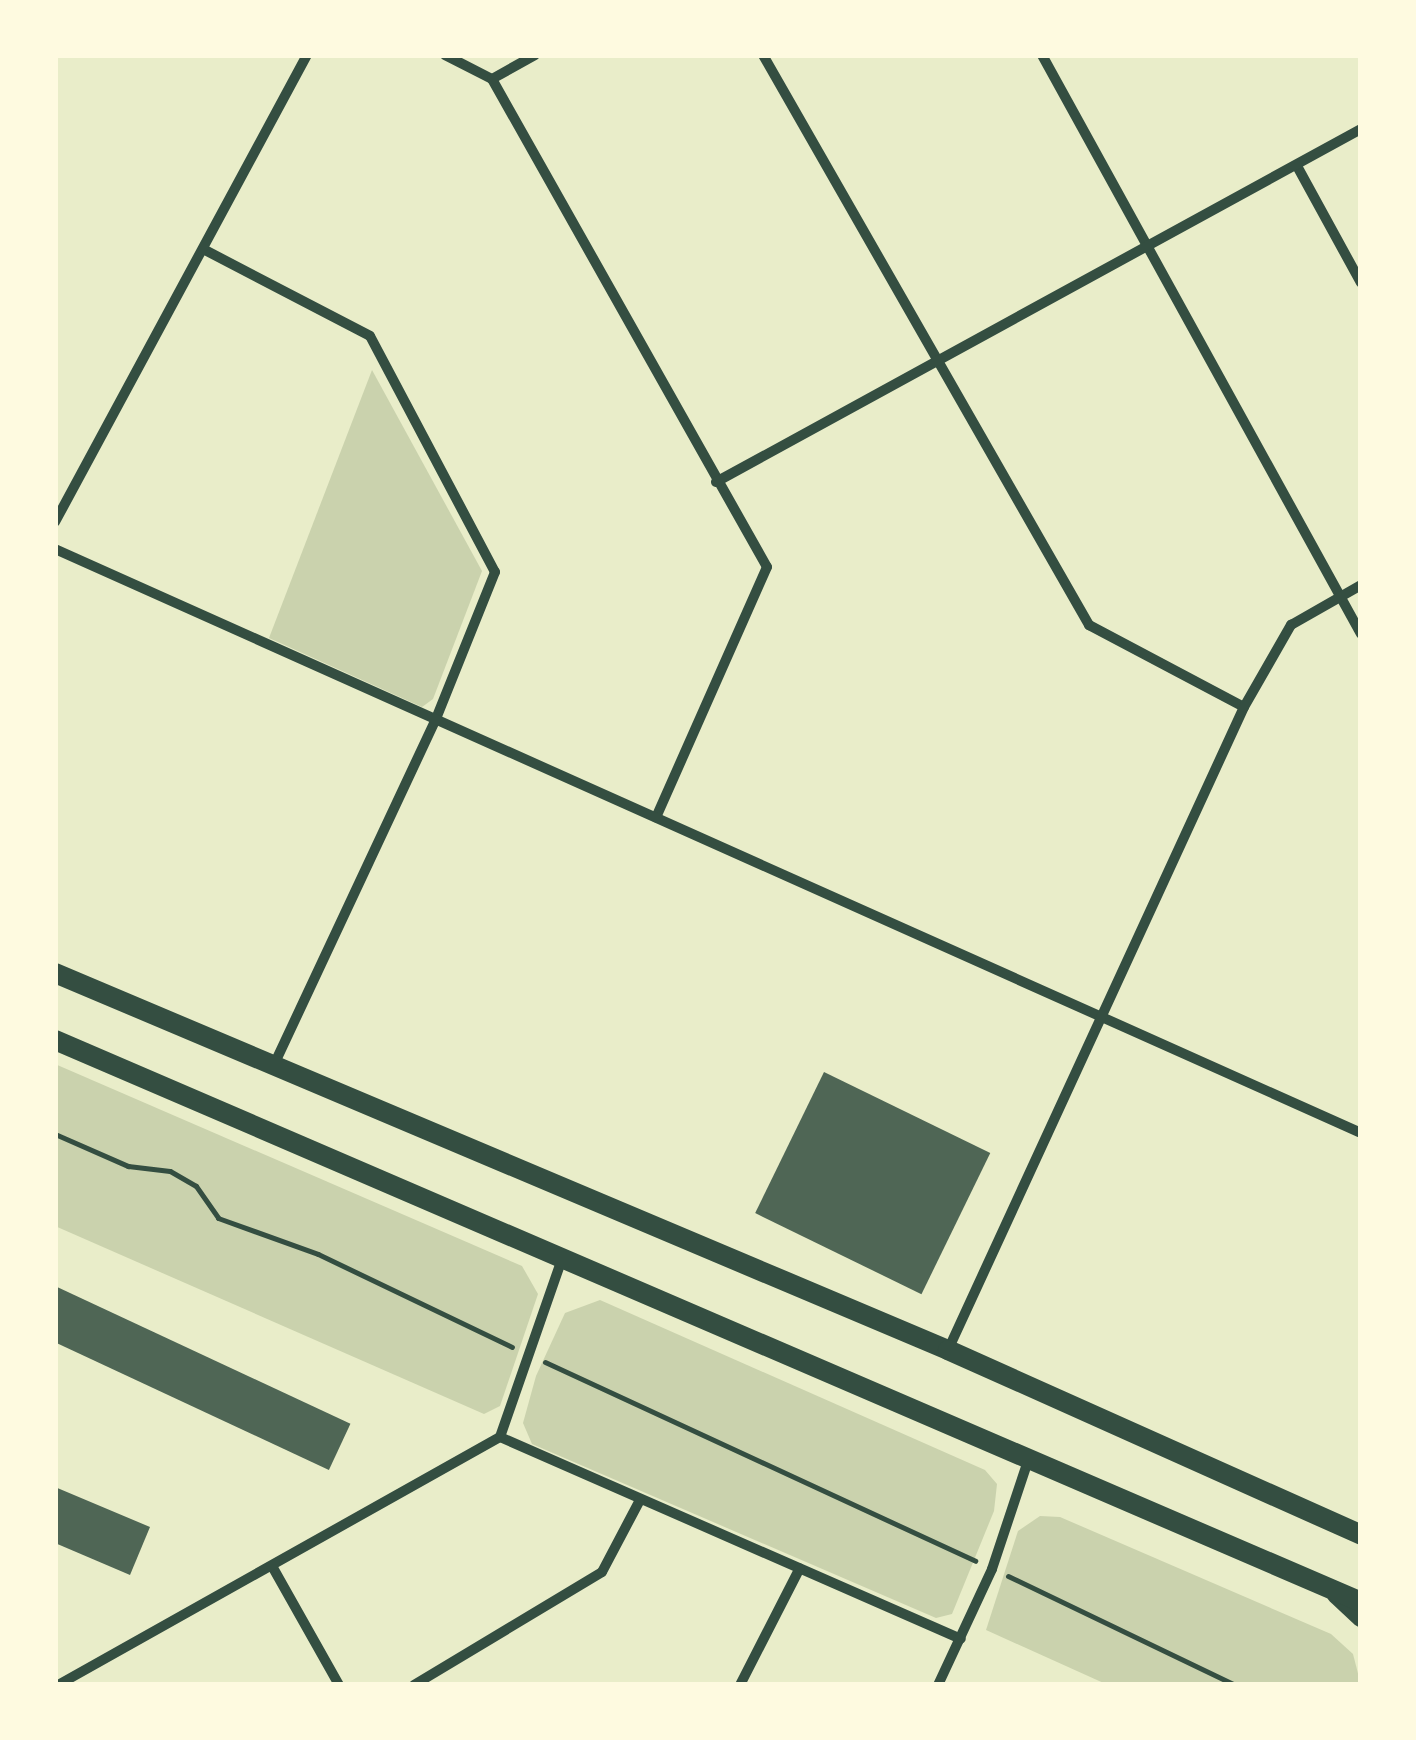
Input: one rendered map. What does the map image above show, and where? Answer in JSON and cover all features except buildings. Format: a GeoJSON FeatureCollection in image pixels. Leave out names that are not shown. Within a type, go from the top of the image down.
{"type":"FeatureCollection","features":[{"type":"Feature","properties":{"kind":"main road"},"geometry":{"type":"LineString","coordinates":[[55,973],[948,1350],[1339,1521],[1361,1535]]}},
{"type":"Feature","properties":{"kind":"main road"},"geometry":{"type":"LineString","coordinates":[[55,1040],[561,1262],[1361,1602]]}},
{"type":"Feature","properties":{"kind":"street"},"geometry":{"type":"LineString","coordinates":[[55,522],[307,55]]}},
{"type":"Feature","properties":{"kind":"street"},"geometry":{"type":"LineString","coordinates":[[446,55],[492,79],[716,482],[768,567],[656,818]]}},
{"type":"Feature","properties":{"kind":"street"},"geometry":{"type":"LineString","coordinates":[[492,79],[535,55]]}},
{"type":"Feature","properties":{"kind":"street"},"geometry":{"type":"LineString","coordinates":[[763,55],[1089,625],[1244,707]]}},
{"type":"Feature","properties":{"kind":"street"},"geometry":{"type":"LineString","coordinates":[[1042,55],[1361,634]]}},
{"type":"Feature","properties":{"kind":"street"},"geometry":{"type":"LineString","coordinates":[[716,482],[1361,129]]}},
{"type":"Feature","properties":{"kind":"street"},"geometry":{"type":"LineString","coordinates":[[1297,166],[1361,283]]}},
{"type":"Feature","properties":{"kind":"street"},"geometry":{"type":"LineString","coordinates":[[202,249],[370,336],[495,572],[436,721],[273,1066]]}},
{"type":"Feature","properties":{"kind":"street"},"geometry":{"type":"LineString","coordinates":[[55,549],[1103,1014],[1361,1133]]}},
{"type":"Feature","properties":{"kind":"street"},"geometry":{"type":"LineString","coordinates":[[948,1350],[1244,707],[1291,625],[1361,585]]}},
{"type":"Feature","properties":{"kind":"street"},"geometry":{"type":"LineString","coordinates":[[58,1685],[500,1437],[561,1262]]}},
{"type":"Feature","properties":{"kind":"street"},"geometry":{"type":"LineString","coordinates":[[500,1437],[961,1638]]}},
{"type":"Feature","properties":{"kind":"street"},"geometry":{"type":"LineString","coordinates":[[938,1685],[992,1569],[1028,1461]]}},
{"type":"Feature","properties":{"kind":"street"},"geometry":{"type":"LineString","coordinates":[[414,1685],[602,1572],[640,1500]]}},
{"type":"Feature","properties":{"kind":"street"},"geometry":{"type":"LineString","coordinates":[[1339,1521],[1361,1526]]}},
{"type":"Feature","properties":{"kind":"street"},"geometry":{"type":"LineString","coordinates":[[272,1566],[339,1685]]}},
{"type":"Feature","properties":{"kind":"street"},"geometry":{"type":"LineString","coordinates":[[740,1685],[800,1568]]}},
{"type":"Feature","properties":{"kind":"street"},"geometry":{"type":"LineString","coordinates":[[1325,1584],[1361,1618]]}},
{"type":"Feature","properties":{"kind":"path"},"geometry":{"type":"LineString","coordinates":[[55,1134],[128,1166],[170,1172],[196,1186],[218,1218],[318,1254],[1235,1685]]}},
{"type":"Feature","properties":{"kind":"green space"},"geometry":{"type":"Polygon","coordinates":[[[372,370],[482,571],[433,699],[422,707],[269,638],[372,370]]]}},
{"type":"Feature","properties":{"kind":"green space"},"geometry":{"type":"Polygon","coordinates":[[[55,1064],[522,1266],[538,1294],[500,1406],[484,1414],[55,1226],[55,1064]]]}},
{"type":"Feature","properties":{"kind":"green space"},"geometry":{"type":"Polygon","coordinates":[[[600,1300],[985,1470],[997,1484],[994,1511],[952,1614],[936,1618],[532,1444],[523,1423],[536,1376],[565,1313],[600,1300]]]}},
{"type":"Feature","properties":{"kind":"green space"},"geometry":{"type":"Polygon","coordinates":[[[1040,1516],[1060,1517],[1331,1634],[1353,1654],[1361,1685],[1108,1685],[986,1630],[1018,1531],[1040,1516]]]}}]}
